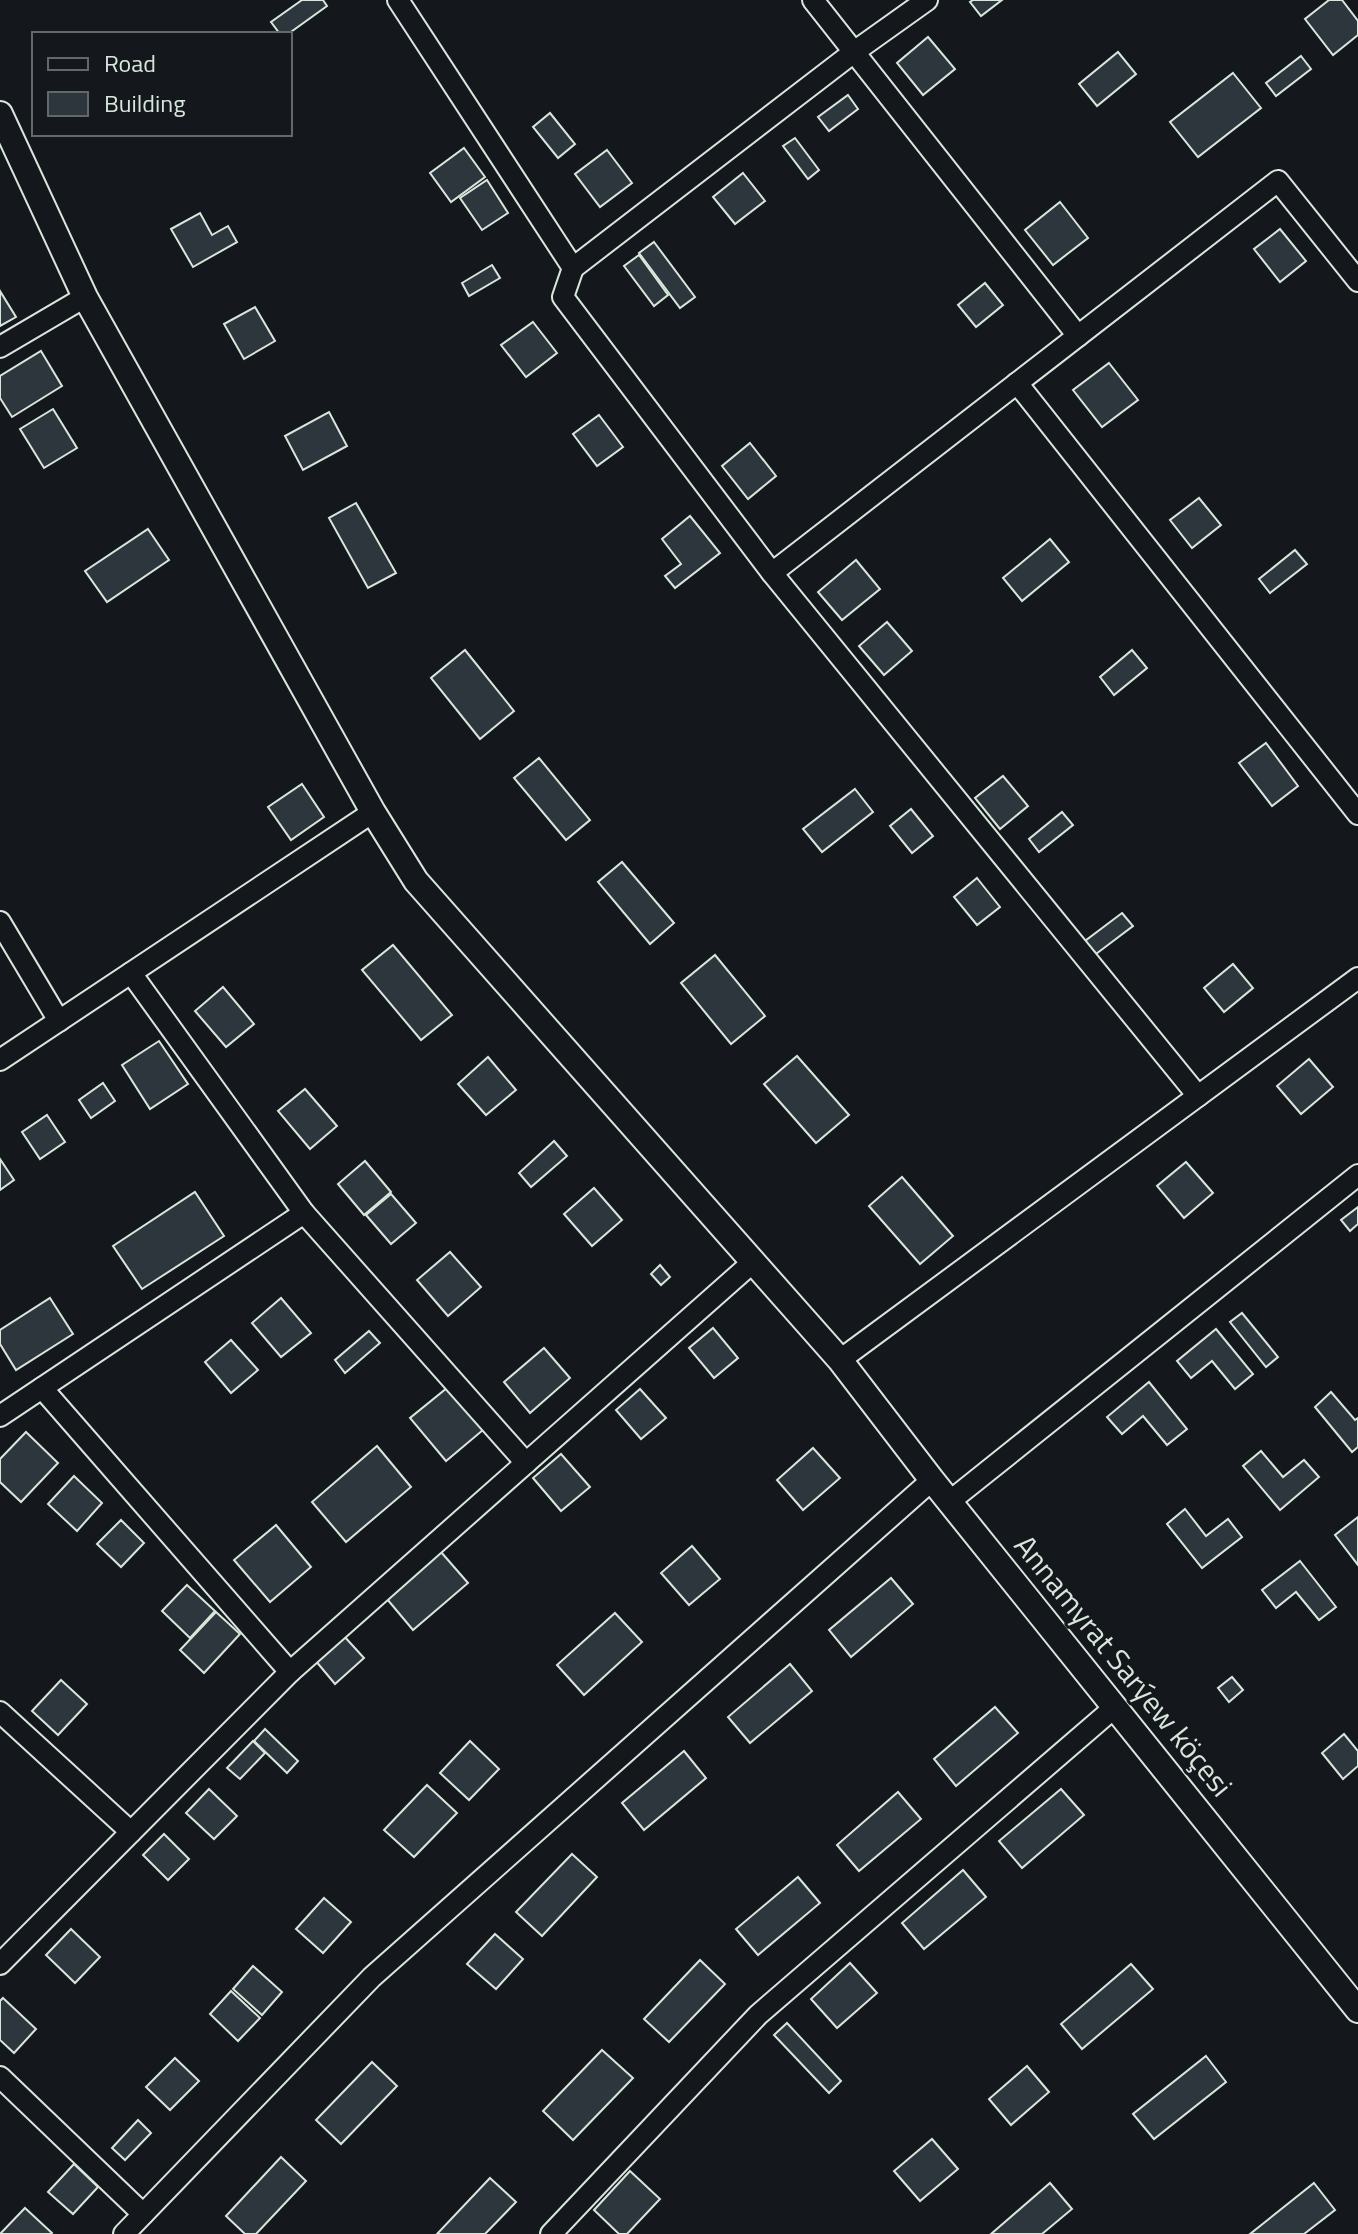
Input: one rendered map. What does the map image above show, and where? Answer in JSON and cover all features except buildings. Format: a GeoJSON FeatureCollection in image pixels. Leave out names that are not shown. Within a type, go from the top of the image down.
{"type":"FeatureCollection","features":[{"type":"Feature","properties":{"kind":"street"},"geometry":{"type":"LineString","coordinates":[[398,0],[573,268]]}},
{"type":"Feature","properties":{"kind":"street"},"geometry":{"type":"LineString","coordinates":[[813,0],[1078,336]]}},
{"type":"Feature","properties":{"kind":"street"},"geometry":{"type":"LineString","coordinates":[[927,0],[854,52],[573,268],[563,297],[772,573],[1198,1096]]}},
{"type":"Feature","properties":{"kind":"street","name":"Annamyrat Sarýew köçesi"},"geometry":{"type":"LineString","coordinates":[[0,114],[85,297],[373,812],[416,881],[840,1360],[949,1502],[1358,2010]]}},
{"type":"Feature","properties":{"kind":"street"},"geometry":{"type":"LineString","coordinates":[[772,573],[1278,181],[1358,281]]}},
{"type":"Feature","properties":{"kind":"street"},"geometry":{"type":"LineString","coordinates":[[0,347],[85,297]]}},
{"type":"Feature","properties":{"kind":"street"},"geometry":{"type":"LineString","coordinates":[[1017,383],[1358,814]]}},
{"type":"Feature","properties":{"kind":"street"},"geometry":{"type":"LineString","coordinates":[[0,1060],[373,812]]}},
{"type":"Feature","properties":{"kind":"street"},"geometry":{"type":"LineString","coordinates":[[0,922],[59,1021]]}},
{"type":"Feature","properties":{"kind":"street"},"geometry":{"type":"LineString","coordinates":[[131,973],[304,1213],[526,1463]]}},
{"type":"Feature","properties":{"kind":"street"},"geometry":{"type":"LineString","coordinates":[[840,1360],[1358,978]]}},
{"type":"Feature","properties":{"kind":"street"},"geometry":{"type":"LineString","coordinates":[[949,1502],[1358,1175]]}},
{"type":"Feature","properties":{"kind":"street"},"geometry":{"type":"LineString","coordinates":[[0,1416],[304,1213]]}},
{"type":"Feature","properties":{"kind":"street"},"geometry":{"type":"LineString","coordinates":[[0,1964],[290,1672],[753,1262]]}},
{"type":"Feature","properties":{"kind":"street"},"geometry":{"type":"LineString","coordinates":[[42,1388],[290,1672]]}},
{"type":"Feature","properties":{"kind":"street"},"geometry":{"type":"LineString","coordinates":[[124,2234],[372,1977],[932,1480]]}},
{"type":"Feature","properties":{"kind":"street"},"geometry":{"type":"LineString","coordinates":[[551,2234],[758,2015],[1115,1707]]}},
{"type":"Feature","properties":{"kind":"street"},"geometry":{"type":"LineString","coordinates":[[0,1712],[131,1832]]}},
{"type":"Feature","properties":{"kind":"street"},"geometry":{"type":"LineString","coordinates":[[0,2077],[143,2214]]}}]}
